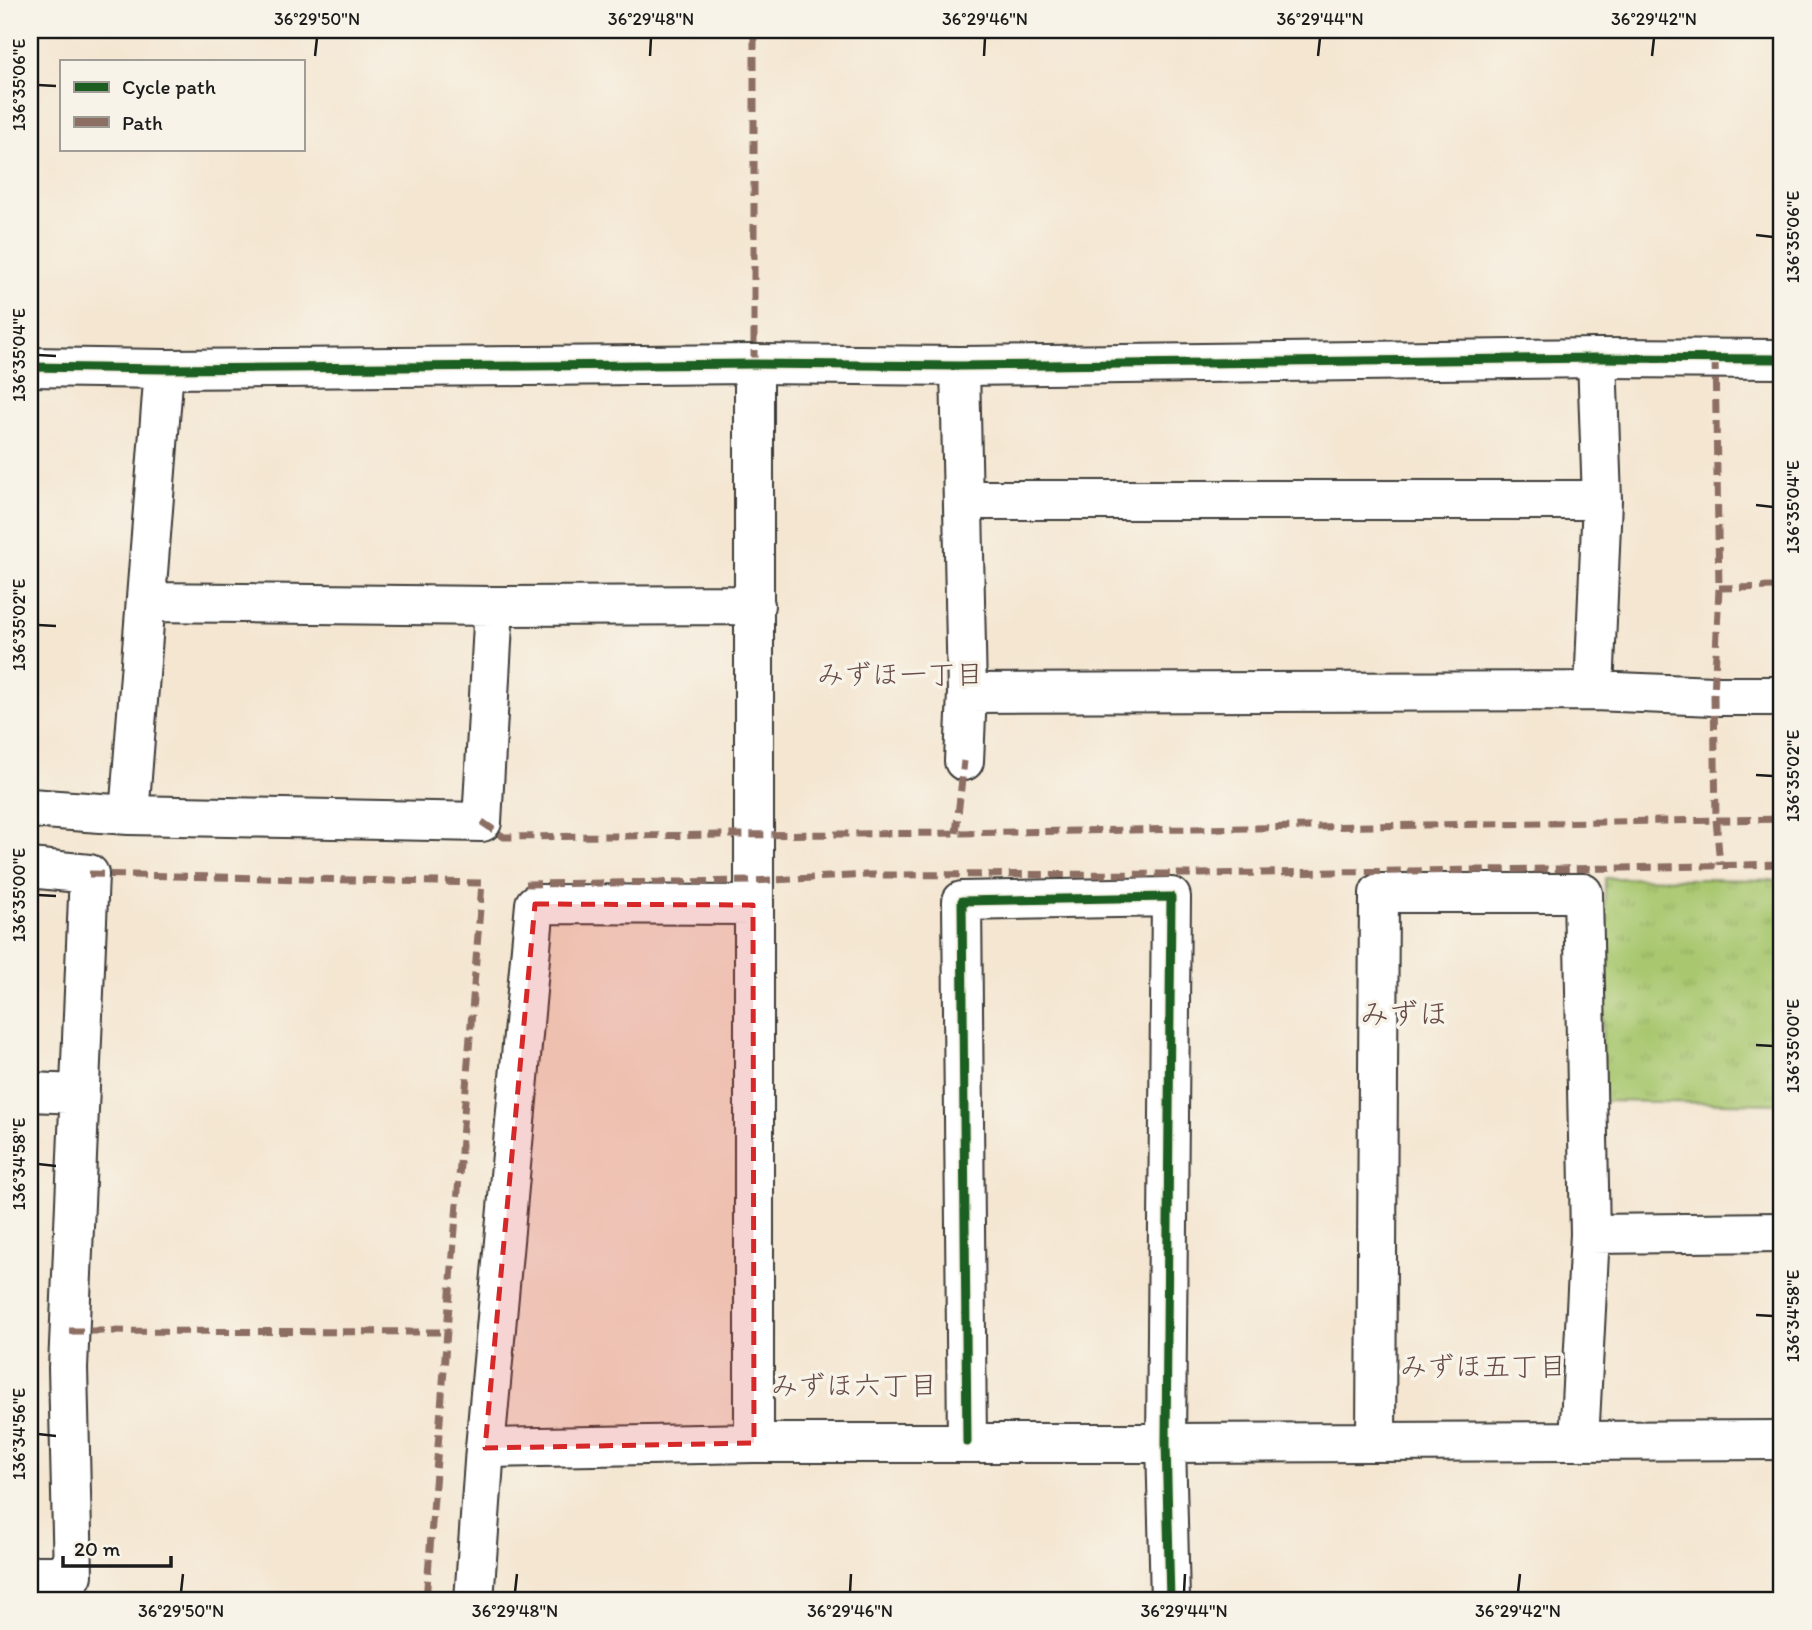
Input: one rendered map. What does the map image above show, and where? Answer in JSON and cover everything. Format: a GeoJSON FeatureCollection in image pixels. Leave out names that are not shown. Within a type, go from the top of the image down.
{"type":"FeatureCollection","features":[{"type":"Feature","properties":{"kind":"street"},"geometry":{"type":"LineString","coordinates":[[30,367],[164,369],[754,364],[960,366],[1597,358],[1782,359]]}},
{"type":"Feature","properties":{"kind":"street"},"geometry":{"type":"LineString","coordinates":[[1594,691],[1602,500],[1597,358]]}},
{"type":"Feature","properties":{"kind":"street"},"geometry":{"type":"LineString","coordinates":[[754,364],[754,1443]]}},
{"type":"Feature","properties":{"kind":"street"},"geometry":{"type":"LineString","coordinates":[[960,366],[967,693],[964,761]]}},
{"type":"Feature","properties":{"kind":"street"},"geometry":{"type":"LineString","coordinates":[[129,815],[164,369]]}},
{"type":"Feature","properties":{"kind":"street"},"geometry":{"type":"LineString","coordinates":[[964,500],[1602,500]]}},
{"type":"Feature","properties":{"kind":"street"},"geometry":{"type":"LineString","coordinates":[[147,603],[755,605]]}},
{"type":"Feature","properties":{"kind":"street"},"geometry":{"type":"LineString","coordinates":[[30,808],[129,815],[482,822],[494,606]]}},
{"type":"Feature","properties":{"kind":"street"},"geometry":{"type":"LineString","coordinates":[[967,693],[1594,691],[1782,696]]}},
{"type":"Feature","properties":{"kind":"street"},"geometry":{"type":"LineString","coordinates":[[30,868],[89,874],[68,1368],[73,1575],[30,1575]]}},
{"type":"Feature","properties":{"kind":"street"},"geometry":{"type":"LineString","coordinates":[[1376,1441],[1380,894],[1583,893],[1590,1234],[1579,1441]]}},
{"type":"Feature","properties":{"kind":"street"},"geometry":{"type":"LineString","coordinates":[[967,1442],[962,901],[1171,897],[1166,1443],[1170,1600]]}},
{"type":"Feature","properties":{"kind":"street"},"geometry":{"type":"LineString","coordinates":[[474,1600],[485,1448],[535,904],[753,905]]}},
{"type":"Feature","properties":{"kind":"street"},"geometry":{"type":"LineString","coordinates":[[30,1092],[79,1094]]}},
{"type":"Feature","properties":{"kind":"street"},"geometry":{"type":"LineString","coordinates":[[1590,1234],[1782,1232]]}},
{"type":"Feature","properties":{"kind":"street"},"geometry":{"type":"LineString","coordinates":[[485,1448],[754,1443],[1782,1440]]}},
{"type":"Feature","properties":{"kind":"highlighted area"},"geometry":{"type":"Polygon","coordinates":[[[535,904],[753,905],[754,1443],[485,1448],[535,904]]]}},
{"type":"Feature","properties":{"kind":"green space"},"geometry":{"type":"Polygon","coordinates":[[[1605,878],[1782,880],[1782,1104],[1601,1101],[1605,878]]]}},
{"type":"Feature","properties":{"kind":"marked path"},"geometry":{"type":"LineString","coordinates":[[754,30],[754,364]]}},
{"type":"Feature","properties":{"kind":"marked path"},"geometry":{"type":"LineString","coordinates":[[1715,358],[1719,588],[1714,696],[1716,819],[1720,865]]}},
{"type":"Feature","properties":{"kind":"marked path"},"geometry":{"type":"LineString","coordinates":[[1719,588],[1782,587]]}},
{"type":"Feature","properties":{"kind":"marked path"},"geometry":{"type":"LineString","coordinates":[[956,833],[964,761]]}},
{"type":"Feature","properties":{"kind":"marked path"},"geometry":{"type":"LineString","coordinates":[[482,822],[504,837],[956,833],[1782,819]]}},
{"type":"Feature","properties":{"kind":"marked path"},"geometry":{"type":"LineString","coordinates":[[526,884],[754,881],[868,875],[1192,874],[1782,864]]}},
{"type":"Feature","properties":{"kind":"marked path"},"geometry":{"type":"LineString","coordinates":[[89,874],[482,883],[426,1600]]}},
{"type":"Feature","properties":{"kind":"marked path"},"geometry":{"type":"LineString","coordinates":[[69,1331],[447,1332]]}},
{"type":"Feature","properties":{"kind":"cycle path"},"geometry":{"type":"LineString","coordinates":[[30,367],[164,369],[754,364],[960,366],[1597,358],[1782,359]]}},
{"type":"Feature","properties":{"kind":"cycle path"},"geometry":{"type":"LineString","coordinates":[[967,1442],[962,901],[1171,897],[1166,1443],[1170,1600]]}},
{"type":"Feature","properties":{"kind":"district","name":"みずほ一丁目"},"geometry":{"type":"Point","coordinates":[900,674]}},
{"type":"Feature","properties":{"kind":"district","name":"みずほ"},"geometry":{"type":"Point","coordinates":[1404,1014]}},
{"type":"Feature","properties":{"kind":"district","name":"みずほ五丁目"},"geometry":{"type":"Point","coordinates":[1483,1366]}},
{"type":"Feature","properties":{"kind":"district","name":"みずほ六丁目"},"geometry":{"type":"Point","coordinates":[854,1385]}}]}
